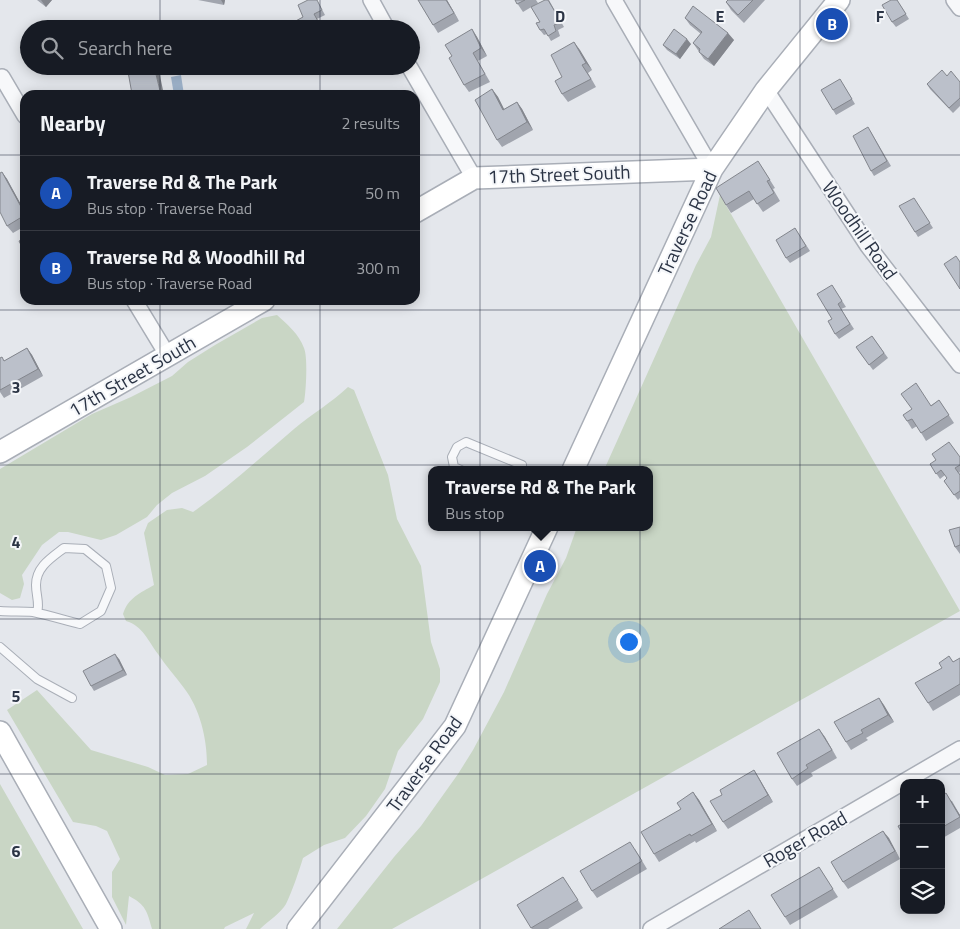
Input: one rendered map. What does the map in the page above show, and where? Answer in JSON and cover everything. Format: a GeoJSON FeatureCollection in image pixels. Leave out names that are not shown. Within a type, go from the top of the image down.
{"type":"FeatureCollection","features":[{"type":"Feature","properties":{"kind":"street"},"geometry":{"type":"LineString","coordinates":[[371,0],[383,20]]}},
{"type":"Feature","properties":{"kind":"street"},"geometry":{"type":"LineString","coordinates":[[614,0],[712,169]]}},
{"type":"Feature","properties":{"kind":"street","name":"Traverse Road"},"geometry":{"type":"LineString","coordinates":[[575,466],[712,169],[766,90],[840,0]]}},
{"type":"Feature","properties":{"kind":"street"},"geometry":{"type":"LineString","coordinates":[[954,0],[960,8]]}},
{"type":"Feature","properties":{"kind":"street"},"geometry":{"type":"LineString","coordinates":[[414,75],[474,178]]}},
{"type":"Feature","properties":{"kind":"street"},"geometry":{"type":"LineString","coordinates":[[2,78],[20,108]]}},
{"type":"Feature","properties":{"kind":"street","name":"Woodhill Road"},"geometry":{"type":"LineString","coordinates":[[766,90],[868,246],[960,365]]}},
{"type":"Feature","properties":{"kind":"street","name":"17th Street South"},"geometry":{"type":"LineString","coordinates":[[420,209],[474,178],[712,169]]}},
{"type":"Feature","properties":{"kind":"street"},"geometry":{"type":"LineString","coordinates":[[137,305],[168,356]]}},
{"type":"Feature","properties":{"kind":"street","name":"17th Street South"},"geometry":{"type":"LineString","coordinates":[[0,452],[255,305]]}},
{"type":"Feature","properties":{"kind":"street","name":"Traverse Road"},"geometry":{"type":"LineString","coordinates":[[298,929],[455,726],[545,531]]}},
{"type":"Feature","properties":{"kind":"street"},"geometry":{"type":"LineString","coordinates":[[0,732],[111,929]]}},
{"type":"Feature","properties":{"kind":"street","name":"Roger Road"},"geometry":{"type":"LineString","coordinates":[[650,929],[960,748]]}},
{"type":"Feature","properties":{"kind":"lane"},"geometry":{"type":"LineString","coordinates":[[454,466],[452,457],[457,447],[466,442],[522,466]]}},
{"type":"Feature","properties":{"kind":"lane"},"geometry":{"type":"LineString","coordinates":[[0,611],[37,614],[80,624],[101,611],[110,588],[106,566],[85,549],[64,548],[41,566],[36,584],[39,605],[37,614]]}},
{"type":"Feature","properties":{"kind":"lane"},"geometry":{"type":"LineString","coordinates":[[0,646],[38,679],[72,698]]}},
{"type":"Feature","properties":{"kind":"green space"},"geometry":{"type":"Polygon","coordinates":[[[720,195],[960,611],[392,929],[337,929],[421,826],[473,750],[504,692],[547,594],[566,558],[576,531],[653,531],[653,466],[606,466],[696,265],[711,237],[720,195]]]}},
{"type":"Feature","properties":{"kind":"green space"},"geometry":{"type":"Polygon","coordinates":[[[277,315],[296,334],[304,348],[306,383],[304,402],[247,447],[205,476],[172,493],[157,505],[147,517],[116,535],[101,540],[68,532],[59,532],[42,545],[22,575],[24,584],[20,598],[12,600],[0,593],[0,469],[92,414],[172,376],[188,362],[262,318],[277,315]]]}},
{"type":"Feature","properties":{"kind":"green space"},"geometry":{"type":"Polygon","coordinates":[[[348,387],[354,390],[388,475],[397,519],[421,566],[431,642],[440,669],[440,682],[423,719],[398,751],[385,789],[366,816],[345,838],[324,845],[303,858],[286,904],[278,914],[260,929],[246,929],[254,913],[224,929],[152,929],[145,909],[139,902],[129,896],[126,925],[112,897],[112,872],[120,859],[107,831],[96,826],[73,822],[7,710],[37,690],[91,750],[148,767],[165,775],[188,774],[207,765],[202,724],[190,696],[145,634],[137,626],[126,621],[123,614],[131,600],[154,585],[144,533],[148,523],[167,510],[182,508],[193,512],[245,472],[294,429],[348,387]]]}},
{"type":"Feature","properties":{"kind":"green space"},"geometry":{"type":"Polygon","coordinates":[[[0,784],[83,929],[0,929],[0,784]]]}},
{"type":"Feature","properties":{"kind":"water"},"geometry":{"type":"Polygon","coordinates":[[[181,75],[183,90],[173,90],[171,77],[181,75]]]}},
{"type":"Feature","properties":{"kind":"building"},"geometry":{"type":"Polygon","coordinates":[[[308,0],[317,0],[322,10],[314,14],[317,20],[298,20],[303,17],[298,5],[308,0]]]}},
{"type":"Feature","properties":{"kind":"building"},"geometry":{"type":"Polygon","coordinates":[[[418,0],[446,0],[454,13],[433,25],[418,0]]]}},
{"type":"Feature","properties":{"kind":"building"},"geometry":{"type":"Polygon","coordinates":[[[515,0],[525,0],[517,4],[515,0]]]}},
{"type":"Feature","properties":{"kind":"building"},"geometry":{"type":"Polygon","coordinates":[[[548,0],[561,22],[554,25],[556,31],[548,36],[544,29],[540,30],[536,23],[540,22],[531,7],[548,0]]]}},
{"type":"Feature","properties":{"kind":"building"},"geometry":{"type":"Polygon","coordinates":[[[728,0],[753,0],[738,15],[726,2],[728,0]]]}},
{"type":"Feature","properties":{"kind":"building"},"geometry":{"type":"Polygon","coordinates":[[[891,0],[897,0],[906,14],[892,22],[882,5],[891,0]]]}},
{"type":"Feature","properties":{"kind":"building"},"geometry":{"type":"Polygon","coordinates":[[[693,6],[728,33],[708,59],[699,52],[700,49],[693,43],[702,32],[685,18],[693,6]]]}},
{"type":"Feature","properties":{"kind":"building"},"geometry":{"type":"Polygon","coordinates":[[[472,29],[481,48],[473,53],[485,74],[464,85],[449,58],[452,56],[445,45],[472,29]]]}},
{"type":"Feature","properties":{"kind":"building"},"geometry":{"type":"Polygon","coordinates":[[[674,29],[687,39],[676,54],[663,45],[674,29]]]}},
{"type":"Feature","properties":{"kind":"building"},"geometry":{"type":"Polygon","coordinates":[[[574,42],[586,63],[582,65],[591,79],[562,94],[555,81],[562,77],[551,55],[574,42]]]}},
{"type":"Feature","properties":{"kind":"building"},"geometry":{"type":"Polygon","coordinates":[[[942,70],[947,76],[951,71],[960,82],[960,98],[949,108],[927,84],[942,70]]]}},
{"type":"Feature","properties":{"kind":"building"},"geometry":{"type":"Polygon","coordinates":[[[129,75],[156,75],[160,90],[131,90],[129,75]]]}},
{"type":"Feature","properties":{"kind":"building"},"geometry":{"type":"Polygon","coordinates":[[[840,79],[852,99],[833,110],[821,90],[840,79]]]}},
{"type":"Feature","properties":{"kind":"building"},"geometry":{"type":"Polygon","coordinates":[[[492,89],[503,110],[517,102],[527,122],[497,140],[475,100],[492,89]]]}},
{"type":"Feature","properties":{"kind":"building"},"geometry":{"type":"Polygon","coordinates":[[[868,127],[887,161],[871,171],[853,136],[868,127]]]}},
{"type":"Feature","properties":{"kind":"building"},"geometry":{"type":"Polygon","coordinates":[[[758,161],[770,180],[767,181],[774,193],[757,204],[749,191],[726,205],[716,188],[758,161]]]}},
{"type":"Feature","properties":{"kind":"building"},"geometry":{"type":"Polygon","coordinates":[[[2,172],[20,205],[20,218],[7,226],[0,212],[0,173],[2,172]]]}},
{"type":"Feature","properties":{"kind":"building"},"geometry":{"type":"Polygon","coordinates":[[[914,198],[930,223],[915,232],[899,206],[914,198]]]}},
{"type":"Feature","properties":{"kind":"building"},"geometry":{"type":"Polygon","coordinates":[[[795,228],[806,246],[786,258],[776,240],[795,228]]]}},
{"type":"Feature","properties":{"kind":"building"},"geometry":{"type":"Polygon","coordinates":[[[956,256],[960,262],[960,289],[944,264],[956,256]]]}},
{"type":"Feature","properties":{"kind":"building"},"geometry":{"type":"Polygon","coordinates":[[[832,285],[842,301],[838,304],[850,324],[835,334],[828,321],[832,319],[817,294],[832,285]]]}},
{"type":"Feature","properties":{"kind":"building"},"geometry":{"type":"Polygon","coordinates":[[[872,336],[884,353],[869,365],[856,347],[872,336]]]}},
{"type":"Feature","properties":{"kind":"building"},"geometry":{"type":"Polygon","coordinates":[[[27,348],[38,369],[0,390],[0,358],[2,357],[4,361],[27,348]]]}},
{"type":"Feature","properties":{"kind":"building"},"geometry":{"type":"Polygon","coordinates":[[[916,383],[931,406],[939,400],[949,415],[921,433],[912,419],[907,421],[903,415],[912,409],[901,394],[916,383]]]}},
{"type":"Feature","properties":{"kind":"building"},"geometry":{"type":"Polygon","coordinates":[[[949,442],[960,457],[960,465],[955,468],[960,475],[960,491],[954,495],[944,481],[947,478],[941,470],[936,474],[930,464],[936,460],[932,454],[949,442]]]}},
{"type":"Feature","properties":{"kind":"building"},"geometry":{"type":"Polygon","coordinates":[[[960,527],[960,545],[955,547],[949,530],[960,527]]]}},
{"type":"Feature","properties":{"kind":"building"},"geometry":{"type":"Polygon","coordinates":[[[115,654],[123,670],[91,686],[83,671],[115,654]]]}},
{"type":"Feature","properties":{"kind":"building"},"geometry":{"type":"Polygon","coordinates":[[[949,656],[953,662],[960,658],[960,684],[928,703],[915,683],[942,668],[939,663],[949,656]]]}},
{"type":"Feature","properties":{"kind":"building"},"geometry":{"type":"Polygon","coordinates":[[[879,698],[888,715],[861,730],[863,733],[846,742],[834,722],[879,698]]]}},
{"type":"Feature","properties":{"kind":"building"},"geometry":{"type":"Polygon","coordinates":[[[819,729],[832,750],[806,765],[808,768],[792,779],[777,753],[819,729]]]}},
{"type":"Feature","properties":{"kind":"building"},"geometry":{"type":"Polygon","coordinates":[[[754,770],[768,795],[723,822],[710,801],[722,795],[720,790],[754,770]]]}},
{"type":"Feature","properties":{"kind":"building"},"geometry":{"type":"Polygon","coordinates":[[[693,792],[712,824],[654,854],[641,832],[681,809],[677,803],[693,792]]]}},
{"type":"Feature","properties":{"kind":"building"},"geometry":{"type":"Polygon","coordinates":[[[945,794],[960,817],[945,826],[945,824],[945,794]]]}},
{"type":"Feature","properties":{"kind":"building"},"geometry":{"type":"Polygon","coordinates":[[[883,831],[895,851],[843,882],[831,862],[883,831]]]}},
{"type":"Feature","properties":{"kind":"building"},"geometry":{"type":"Polygon","coordinates":[[[630,842],[642,861],[592,891],[580,871],[630,842]]]}},
{"type":"Feature","properties":{"kind":"building"},"geometry":{"type":"Polygon","coordinates":[[[819,867],[833,889],[785,917],[771,895],[819,867]]]}},
{"type":"Feature","properties":{"kind":"building"},"geometry":{"type":"Polygon","coordinates":[[[563,877],[578,900],[531,928],[517,905],[563,877]]]}},
{"type":"Feature","properties":{"kind":"building"},"geometry":{"type":"Polygon","coordinates":[[[749,910],[761,929],[719,929],[749,910]]]}},
{"type":"Feature","properties":{"kind":"place","name":"Traverse Rd & Woodhill Rd"},"geometry":{"type":"Point","coordinates":[832,24]}},
{"type":"Feature","properties":{"kind":"place","name":"Traverse Rd & The Park"},"geometry":{"type":"Point","coordinates":[540,566]}}]}
